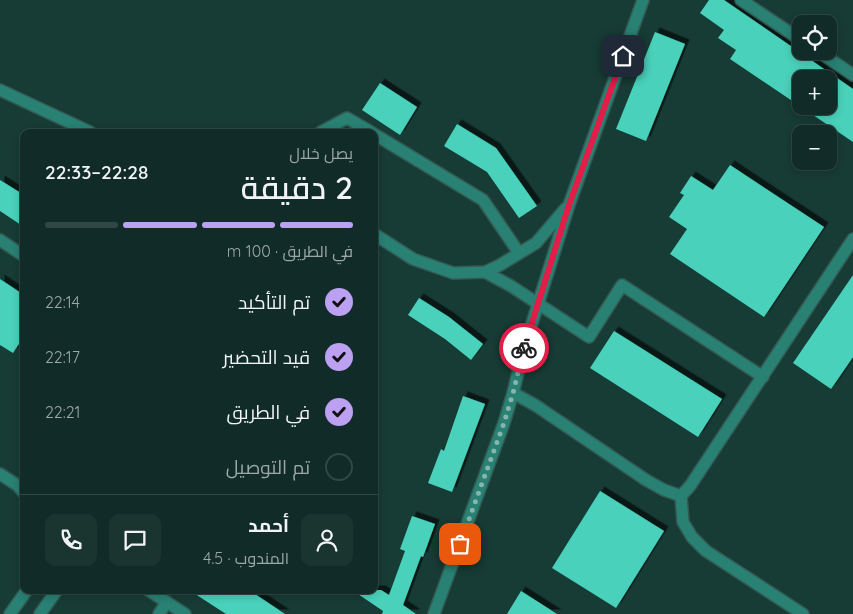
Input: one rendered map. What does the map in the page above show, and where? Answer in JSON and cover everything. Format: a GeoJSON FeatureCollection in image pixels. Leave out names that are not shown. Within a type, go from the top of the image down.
{"type":"FeatureCollection","features":[{"type":"Feature","properties":{"kind":"lane"},"geometry":{"type":"LineString","coordinates":[[434,614],[501,432],[523,352],[569,205],[642,0]]}},
{"type":"Feature","properties":{"kind":"lane"},"geometry":{"type":"LineString","coordinates":[[741,0],[792,34]]}},
{"type":"Feature","properties":{"kind":"lane"},"geometry":{"type":"LineString","coordinates":[[831,60],[853,75]]}},
{"type":"Feature","properties":{"kind":"lane"},"geometry":{"type":"LineString","coordinates":[[0,90],[84,129]]}},
{"type":"Feature","properties":{"kind":"lane"},"geometry":{"type":"LineString","coordinates":[[327,129],[347,118],[365,129]]}},
{"type":"Feature","properties":{"kind":"lane"},"geometry":{"type":"LineString","coordinates":[[378,136],[483,200],[519,253]]}},
{"type":"Feature","properties":{"kind":"lane"},"geometry":{"type":"LineString","coordinates":[[378,236],[414,259],[453,273],[485,272],[536,242],[569,205]]}},
{"type":"Feature","properties":{"kind":"lane"},"geometry":{"type":"LineString","coordinates":[[803,614],[706,551],[692,537],[683,522],[681,496],[690,486],[853,239]]}},
{"type":"Feature","properties":{"kind":"lane"},"geometry":{"type":"LineString","coordinates":[[0,240],[20,253]]}},
{"type":"Feature","properties":{"kind":"lane"},"geometry":{"type":"LineString","coordinates":[[485,272],[589,337],[622,285],[763,376]]}},
{"type":"Feature","properties":{"kind":"lane"},"geometry":{"type":"LineString","coordinates":[[513,393],[535,405],[646,480],[664,490],[681,496]]}},
{"type":"Feature","properties":{"kind":"lane"},"geometry":{"type":"LineString","coordinates":[[0,474],[20,489]]}},
{"type":"Feature","properties":{"kind":"lane"},"geometry":{"type":"LineString","coordinates":[[10,614],[23,594]]}},
{"type":"Feature","properties":{"kind":"lane"},"geometry":{"type":"LineString","coordinates":[[40,614],[54,594]]}},
{"type":"Feature","properties":{"kind":"lane"},"geometry":{"type":"LineString","coordinates":[[154,594],[185,614]]}},
{"type":"Feature","properties":{"kind":"lane"},"geometry":{"type":"LineString","coordinates":[[159,614],[167,602]]}},
{"type":"Feature","properties":{"kind":"building"},"geometry":{"type":"Polygon","coordinates":[[[709,0],[724,0],[792,47],[792,60],[811,60],[825,70],[792,70],[792,101],[730,59],[736,50],[718,38],[724,30],[700,13],[709,0]]]}},
{"type":"Feature","properties":{"kind":"building"},"geometry":{"type":"Polygon","coordinates":[[[655,32],[685,44],[646,141],[616,129],[655,32]]]}},
{"type":"Feature","properties":{"kind":"building"},"geometry":{"type":"Polygon","coordinates":[[[837,78],[853,89],[853,142],[837,131],[837,125],[828,125],[813,115],[837,115],[837,78]]]}},
{"type":"Feature","properties":{"kind":"building"},"geometry":{"type":"Polygon","coordinates":[[[380,83],[417,107],[400,135],[362,110],[380,83]]]}},
{"type":"Feature","properties":{"kind":"building"},"geometry":{"type":"Polygon","coordinates":[[[457,124],[496,148],[537,206],[519,218],[487,172],[444,146],[457,124]]]}},
{"type":"Feature","properties":{"kind":"building"},"geometry":{"type":"Polygon","coordinates":[[[730,165],[824,227],[764,317],[670,254],[687,229],[669,217],[684,195],[680,193],[691,176],[713,190],[730,165]]]}},
{"type":"Feature","properties":{"kind":"building"},"geometry":{"type":"Polygon","coordinates":[[[0,180],[20,192],[20,224],[0,211],[0,180]]]}},
{"type":"Feature","properties":{"kind":"building"},"geometry":{"type":"Polygon","coordinates":[[[853,275],[853,357],[831,389],[793,363],[853,275]]]}},
{"type":"Feature","properties":{"kind":"building"},"geometry":{"type":"Polygon","coordinates":[[[0,279],[20,292],[20,342],[13,353],[0,345],[0,279]]]}},
{"type":"Feature","properties":{"kind":"building"},"geometry":{"type":"Polygon","coordinates":[[[419,298],[449,317],[483,344],[471,360],[445,339],[408,315],[419,298]]]}},
{"type":"Feature","properties":{"kind":"building"},"geometry":{"type":"Polygon","coordinates":[[[614,331],[722,399],[698,437],[590,368],[614,331]]]}},
{"type":"Feature","properties":{"kind":"building"},"geometry":{"type":"Polygon","coordinates":[[[463,396],[485,404],[452,492],[428,483],[441,449],[444,451],[463,396]]]}},
{"type":"Feature","properties":{"kind":"building"},"geometry":{"type":"Polygon","coordinates":[[[600,491],[664,531],[616,608],[552,568],[600,491]]]}},
{"type":"Feature","properties":{"kind":"building"},"geometry":{"type":"Polygon","coordinates":[[[412,516],[435,524],[403,605],[416,614],[382,614],[383,611],[358,594],[378,594],[378,590],[381,590],[389,595],[405,551],[400,549],[412,516]]]}},
{"type":"Feature","properties":{"kind":"building"},"geometry":{"type":"Polygon","coordinates":[[[521,591],[557,614],[507,614],[521,591]]]}},
{"type":"Feature","properties":{"kind":"building"},"geometry":{"type":"Polygon","coordinates":[[[195,594],[255,594],[285,614],[226,614],[195,594]]]}},
{"type":"Feature","properties":{"kind":"way so far"},"geometry":{"type":"LineString","coordinates":[[460,544],[504,423],[524,348]]}},
{"type":"Feature","properties":{"kind":"route"},"geometry":{"type":"LineString","coordinates":[[524,348],[569,205],[623,56]]}}]}
